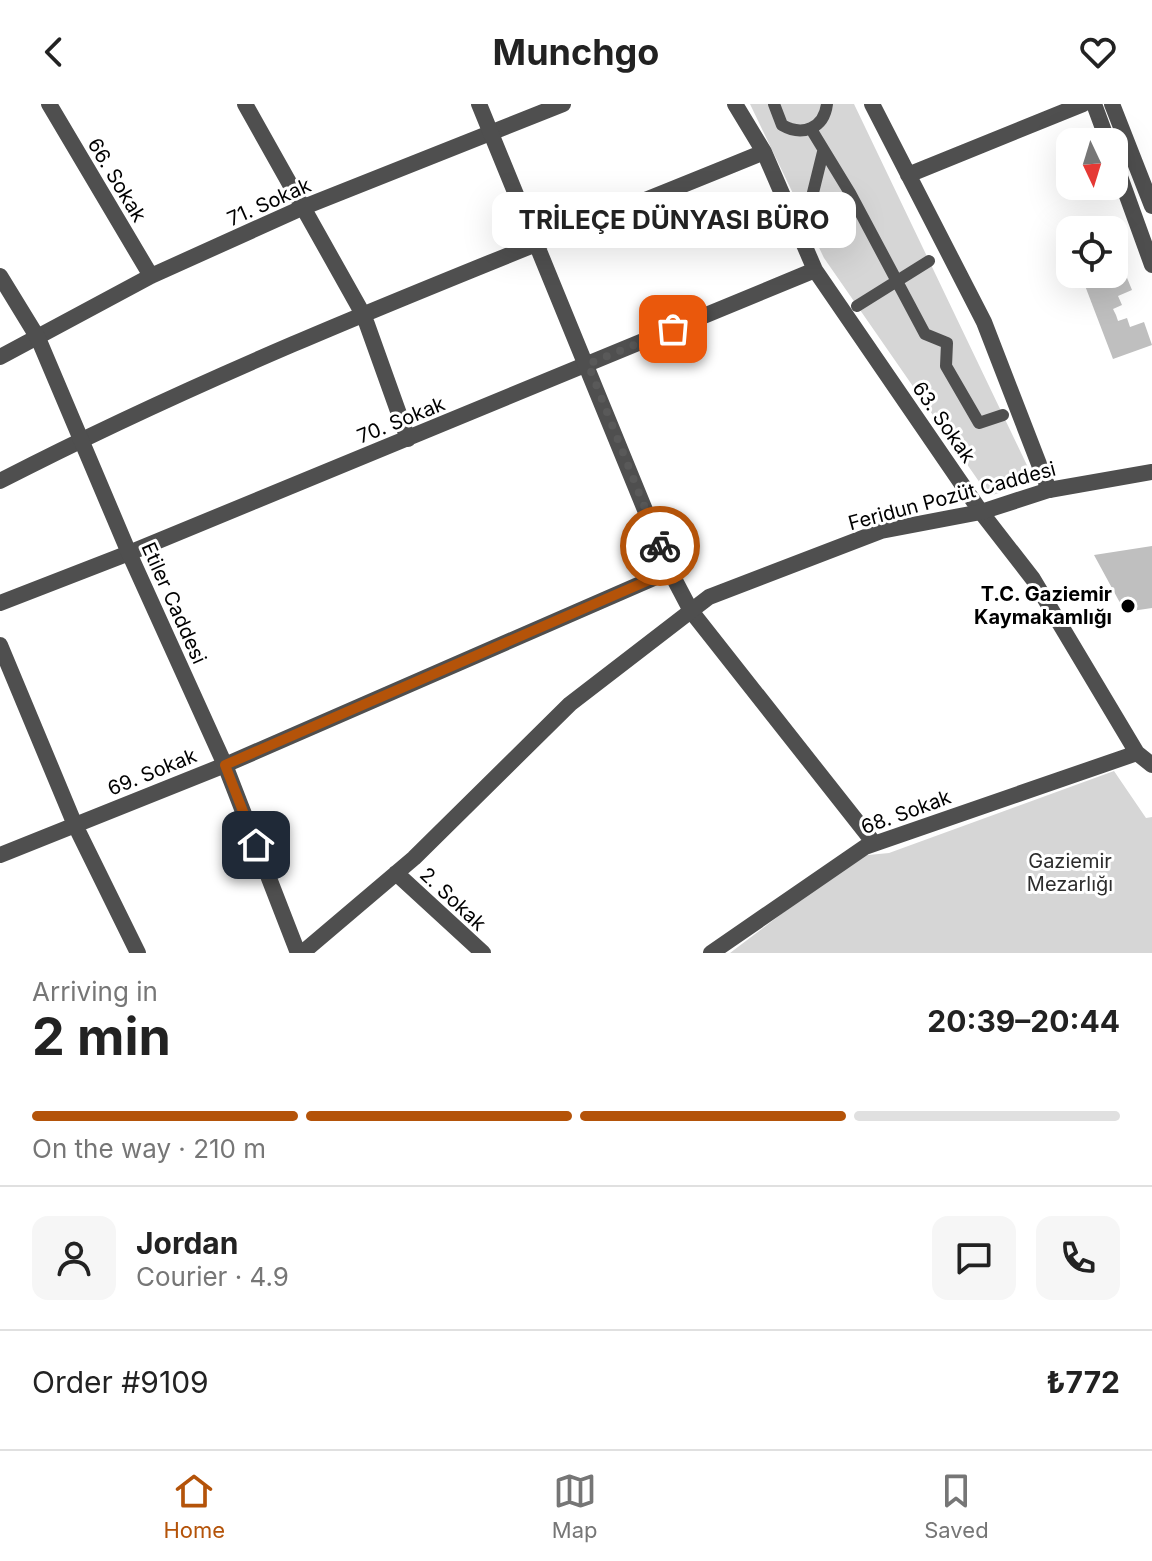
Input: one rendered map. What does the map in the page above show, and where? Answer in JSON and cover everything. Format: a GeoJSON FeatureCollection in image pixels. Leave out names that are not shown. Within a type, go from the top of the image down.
{"type":"FeatureCollection","features":[{"type":"Feature","properties":{"kind":"street","name":"66. Sokak"},"geometry":{"type":"LineString","coordinates":[[49,104],[151,276]]}},
{"type":"Feature","properties":{"kind":"street"},"geometry":{"type":"LineString","coordinates":[[245,104],[364,316],[408,439]]}},
{"type":"Feature","properties":{"kind":"street"},"geometry":{"type":"LineString","coordinates":[[479,104],[539,244],[670,571],[691,611],[874,843]]}},
{"type":"Feature","properties":{"kind":"street","name":"71. Sokak"},"geometry":{"type":"LineString","coordinates":[[0,357],[151,276],[304,207],[563,104]]}},
{"type":"Feature","properties":{"kind":"street","name":"63. Sokak"},"geometry":{"type":"LineString","coordinates":[[735,104],[764,152],[815,270],[981,512],[1033,579],[1137,753]]}},
{"type":"Feature","properties":{"kind":"street"},"geometry":{"type":"LineString","coordinates":[[774,104],[782,125],[799,131],[811,129],[822,120],[827,104]]}},
{"type":"Feature","properties":{"kind":"street"},"geometry":{"type":"LineString","coordinates":[[872,104],[984,322],[1049,490]]}},
{"type":"Feature","properties":{"kind":"street"},"geometry":{"type":"LineString","coordinates":[[908,175],[1083,104]]}},
{"type":"Feature","properties":{"kind":"street"},"geometry":{"type":"LineString","coordinates":[[1094,104],[1103,128]]}},
{"type":"Feature","properties":{"kind":"street"},"geometry":{"type":"LineString","coordinates":[[1112,104],[1152,206]]}},
{"type":"Feature","properties":{"kind":"street"},"geometry":{"type":"LineString","coordinates":[[811,129],[850,193],[925,334],[947,343],[946,366],[979,423],[1003,415]]}},
{"type":"Feature","properties":{"kind":"street"},"geometry":{"type":"LineString","coordinates":[[0,481],[81,439],[364,316],[764,152]]}},
{"type":"Feature","properties":{"kind":"street"},"geometry":{"type":"LineString","coordinates":[[806,221],[823,152]]}},
{"type":"Feature","properties":{"kind":"street"},"geometry":{"type":"LineString","coordinates":[[1128,199],[1152,265]]}},
{"type":"Feature","properties":{"kind":"street"},"geometry":{"type":"LineString","coordinates":[[857,306],[929,261]]}},
{"type":"Feature","properties":{"kind":"street","name":"70. Sokak"},"geometry":{"type":"LineString","coordinates":[[0,603],[129,553],[815,270]]}},
{"type":"Feature","properties":{"kind":"street","name":"Etiler Caddesi"},"geometry":{"type":"LineString","coordinates":[[0,276],[38,338],[129,553],[225,765],[300,953]]}},
{"type":"Feature","properties":{"kind":"street","name":"Feridun Pozüt Caddesi"},"geometry":{"type":"LineString","coordinates":[[300,953],[396,873],[570,704],[709,597],[881,531],[981,512],[1049,490],[1152,472]]}},
{"type":"Feature","properties":{"kind":"street","name":"69. Sokak"},"geometry":{"type":"LineString","coordinates":[[0,855],[225,765],[670,571]]}},
{"type":"Feature","properties":{"kind":"street"},"geometry":{"type":"LineString","coordinates":[[0,645],[75,825],[138,953]]}},
{"type":"Feature","properties":{"kind":"street"},"geometry":{"type":"LineString","coordinates":[[1137,753],[1152,765]]}},
{"type":"Feature","properties":{"kind":"street","name":"68. Sokak"},"geometry":{"type":"LineString","coordinates":[[711,953],[865,847],[1137,753]]}},
{"type":"Feature","properties":{"kind":"street","name":"2. Sokak"},"geometry":{"type":"LineString","coordinates":[[396,873],[483,953]]}},
{"type":"Feature","properties":{"kind":"green space"},"geometry":{"type":"Polygon","coordinates":[[[750,104],[854,104],[1035,482],[989,496],[824,258],[750,104]]]}},
{"type":"Feature","properties":{"kind":"green space","name":"Gaziemir Mezarlığı"},"geometry":{"type":"Polygon","coordinates":[[[1114,771],[1146,818],[1152,817],[1152,953],[730,953],[858,856],[889,853],[1114,771]]]}},
{"type":"Feature","properties":{"kind":"building"},"geometry":{"type":"Polygon","coordinates":[[[1128,280],[1132,290],[1118,296],[1122,305],[1113,309],[1118,321],[1127,318],[1130,327],[1144,322],[1152,345],[1113,359],[1086,288],[1128,288],[1128,280]]]}},
{"type":"Feature","properties":{"kind":"building","name":"T.C. Gaziemir Kaymakamlığı"},"geometry":{"type":"Polygon","coordinates":[[[1152,546],[1152,608],[1125,612],[1094,555],[1152,546]]]}},
{"type":"Feature","properties":{"kind":"way so far"},"geometry":{"type":"LineString","coordinates":[[660,546],[588,364],[673,329]]}},
{"type":"Feature","properties":{"kind":"place","name":"TRİLEÇE DÜNYASI BÜRO"},"geometry":{"type":"Point","coordinates":[673,329]}},
{"type":"Feature","properties":{"kind":"place","name":"T.C. Gaziemir Kaymakamlığı"},"geometry":{"type":"Point","coordinates":[1128,606]}},
{"type":"Feature","properties":{"kind":"route"},"geometry":{"type":"LineString","coordinates":[[256,845],[225,765],[670,571],[660,546]]}}]}
